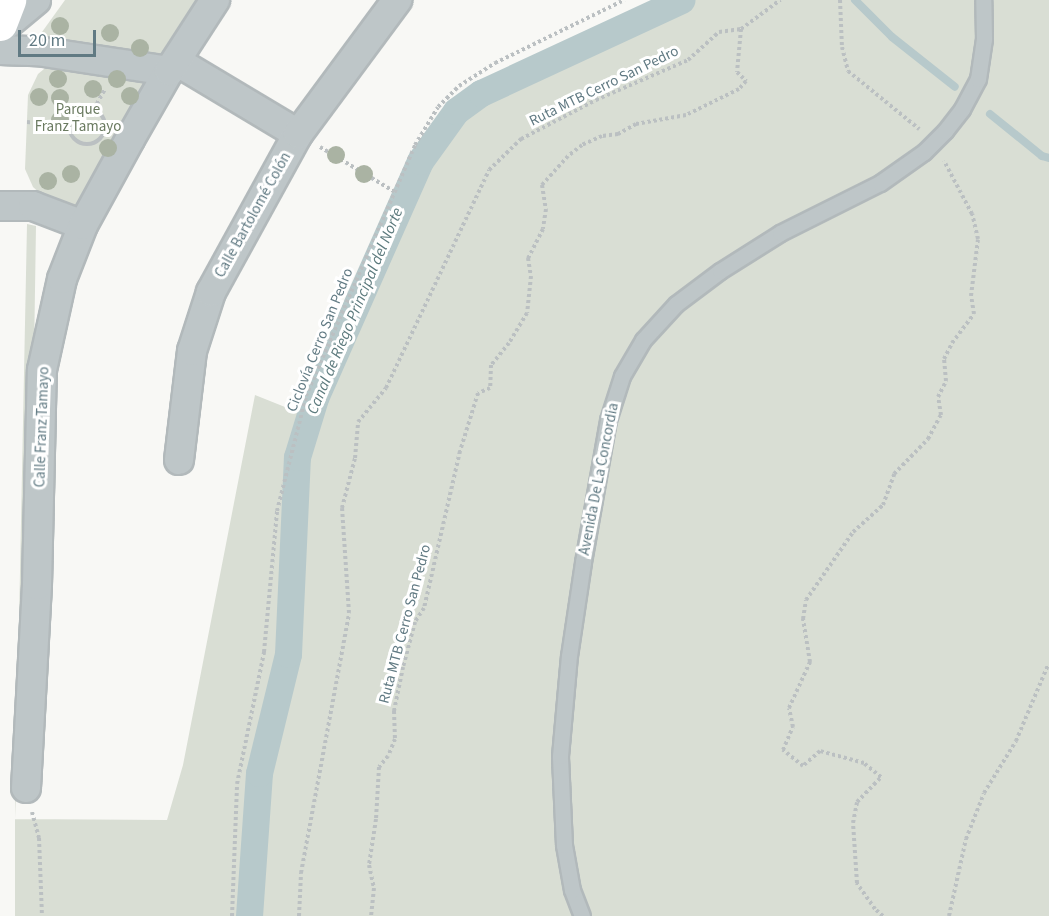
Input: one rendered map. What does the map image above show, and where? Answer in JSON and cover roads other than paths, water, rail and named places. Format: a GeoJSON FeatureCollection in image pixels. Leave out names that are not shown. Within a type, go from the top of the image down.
{"type":"FeatureCollection","features":[{"type":"Feature","properties":{"kind":"highway"},"geometry":{"type":"LineString","coordinates":[[0,24],[9,0]]}},
{"type":"Feature","properties":{"kind":"street"},"geometry":{"type":"LineString","coordinates":[[0,30],[36,0]]}},
{"type":"Feature","properties":{"kind":"street","name":"Calle Franz Tamayo"},"geometry":{"type":"LineString","coordinates":[[26,788],[37,585],[42,370],[62,279],[83,225],[172,66],[215,0]]}},
{"type":"Feature","properties":{"kind":"street","name":"Calle Bartolomé Colón"},"geometry":{"type":"LineString","coordinates":[[179,460],[192,351],[211,292],[298,134],[397,0]]}},
{"type":"Feature","properties":{"kind":"street"},"geometry":{"type":"LineString","coordinates":[[0,50],[37,51],[172,66],[298,134]]}},
{"type":"Feature","properties":{"kind":"street"},"geometry":{"type":"LineString","coordinates":[[0,206],[33,206],[83,225]]}},
{"type":"Feature","properties":{"kind":"lane","name":"Avenida De La Concordia"},"geometry":{"type":"LineString","coordinates":[[582,916],[572,890],[564,845],[560,756],[569,656],[583,562],[608,420],[622,376],[643,340],[670,312],[720,271],[780,233],[880,183],[933,143],[962,109],[978,79],[984,39],[983,0]]}},
{"type":"Feature","properties":{"kind":"waterway","name":"Canal de Riego Principal del Norte"},"geometry":{"type":"LineString","coordinates":[[249,916],[259,773],[288,654],[297,457],[315,398],[420,161],[456,111],[481,93],[681,0]]}},
{"type":"Feature","properties":{"kind":"waterway"},"geometry":{"type":"LineString","coordinates":[[855,0],[892,37],[955,87]]}},
{"type":"Feature","properties":{"kind":"waterway"},"geometry":{"type":"LineString","coordinates":[[990,114],[1042,156],[1049,158]]}},
{"type":"Feature","properties":{"kind":"park label","name":"Parque Franz Tamayo"},"geometry":{"type":"Point","coordinates":[78,118]}}]}
